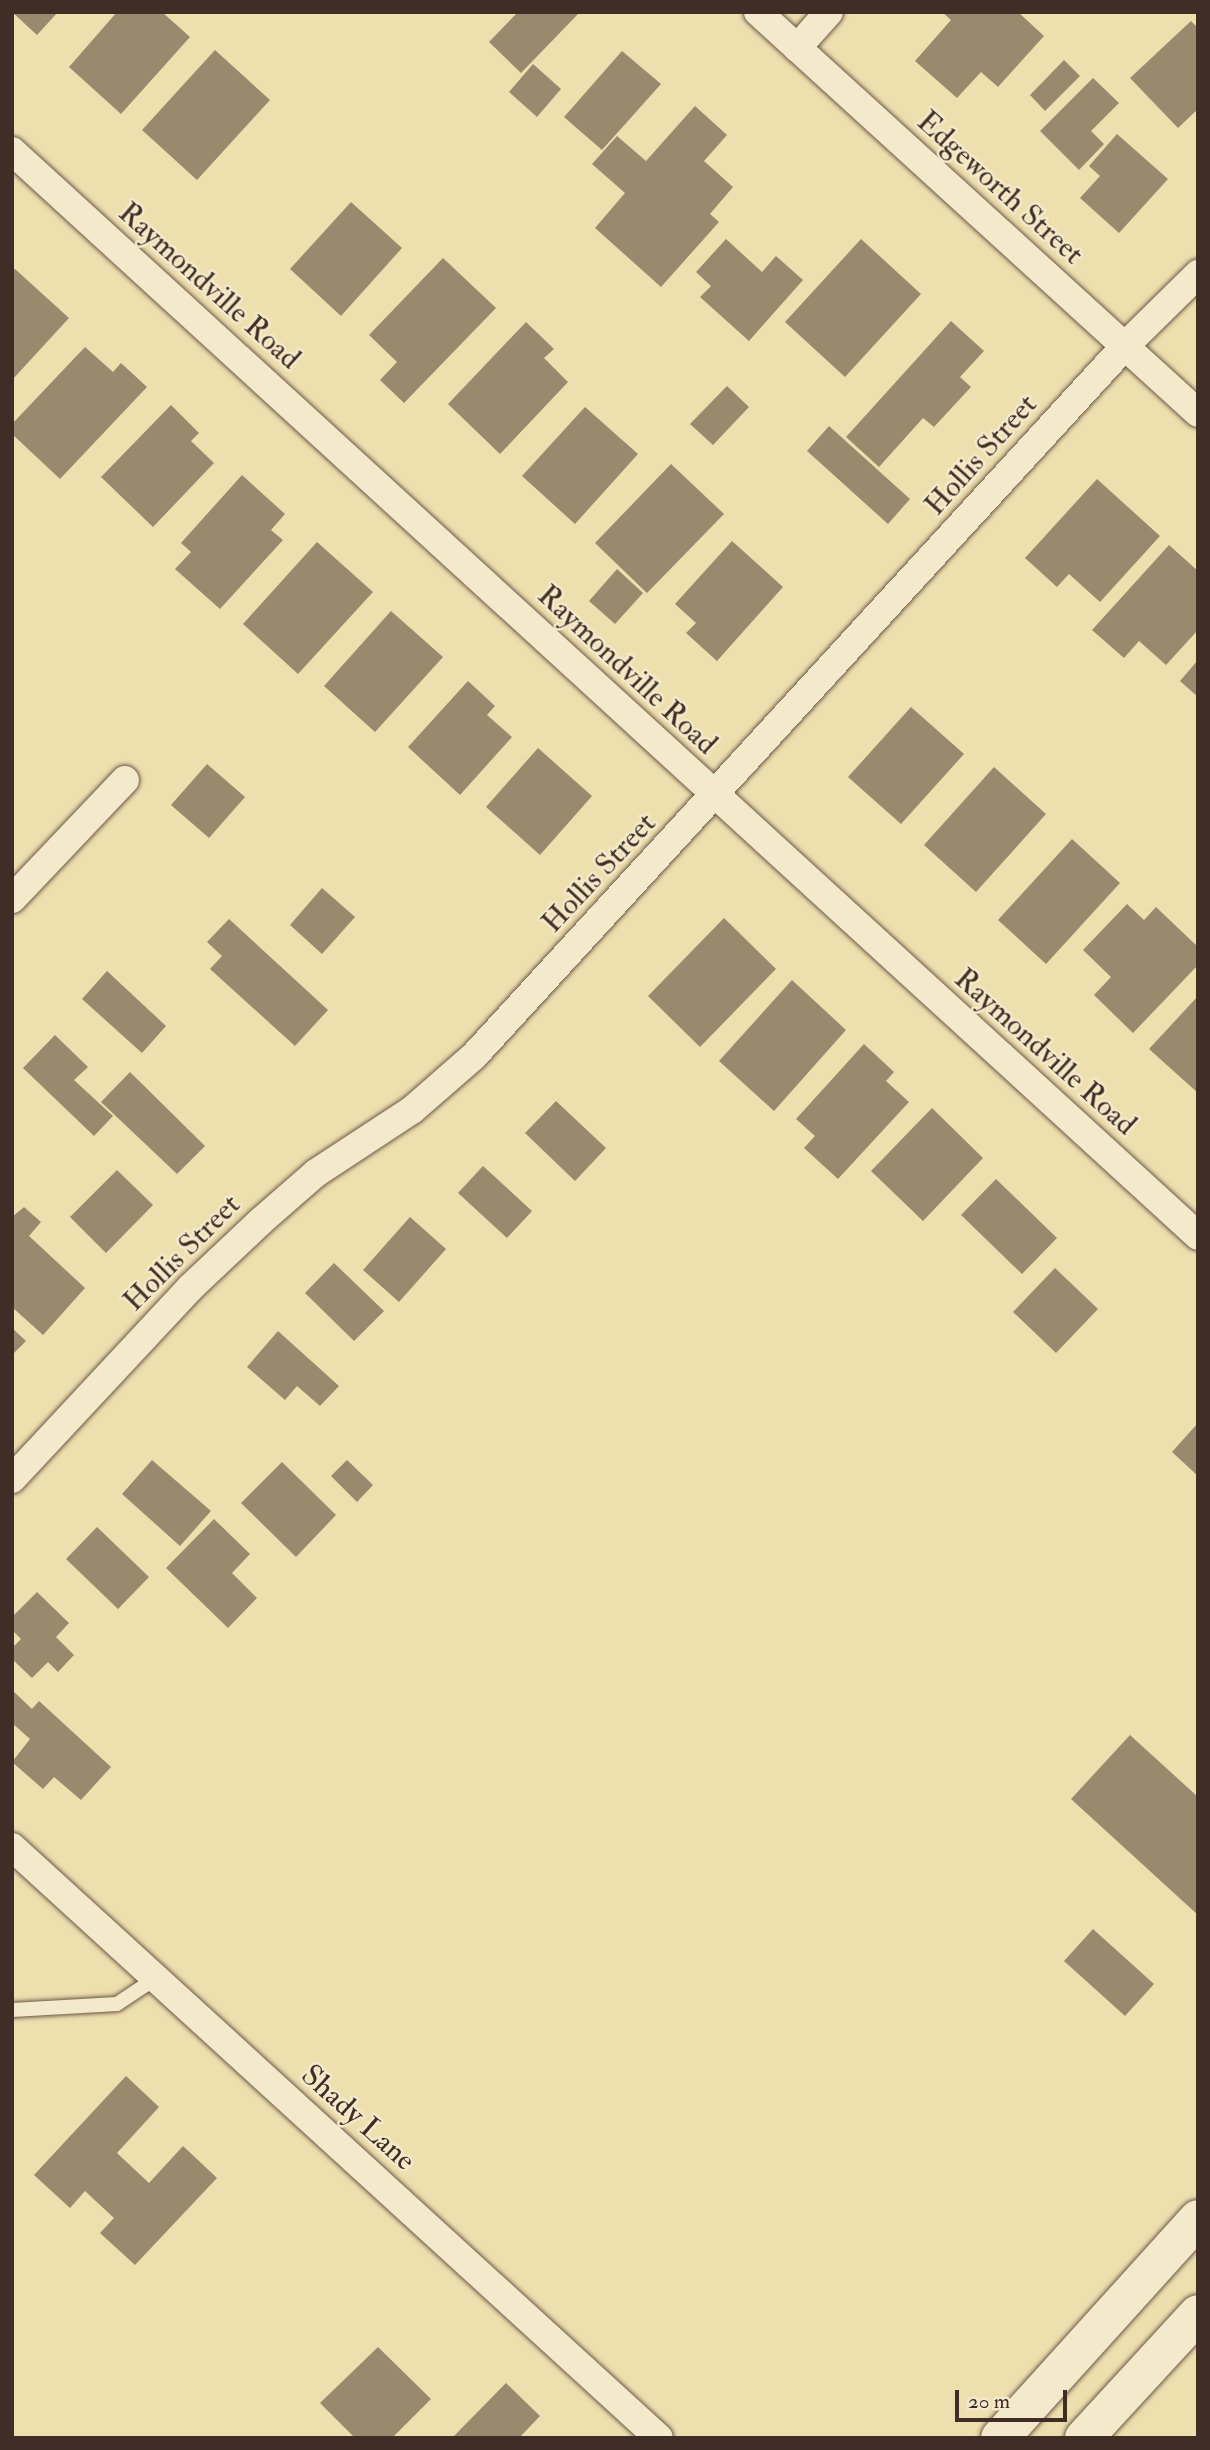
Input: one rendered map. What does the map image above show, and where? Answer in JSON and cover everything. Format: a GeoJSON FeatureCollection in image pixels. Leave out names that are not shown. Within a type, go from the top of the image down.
{"type":"FeatureCollection","features":[{"type":"Feature","properties":{"kind":"main road"},"geometry":{"type":"LineString","coordinates":[[1000,2438],[1198,2219]]}},
{"type":"Feature","properties":{"kind":"main road"},"geometry":{"type":"LineString","coordinates":[[1084,2438],[1198,2314]]}},
{"type":"Feature","properties":{"kind":"street","name":"Edgeworth Street"},"geometry":{"type":"LineString","coordinates":[[758,12],[1198,413]]}},
{"type":"Feature","properties":{"kind":"street"},"geometry":{"type":"LineString","coordinates":[[797,48],[830,12]]}},
{"type":"Feature","properties":{"kind":"street","name":"Raymondville Road"},"geometry":{"type":"LineString","coordinates":[[12,151],[715,797],[1198,1236]]}},
{"type":"Feature","properties":{"kind":"street","name":"Hollis Street"},"geometry":{"type":"LineString","coordinates":[[12,1479],[190,1288],[261,1221],[316,1173],[446,1083],[715,797],[1125,346],[1198,274]]}},
{"type":"Feature","properties":{"kind":"street"},"geometry":{"type":"LineString","coordinates":[[12,899],[125,780]]}},
{"type":"Feature","properties":{"kind":"street","name":"Shady Lane"},"geometry":{"type":"LineString","coordinates":[[12,1847],[659,2438]]}},
{"type":"Feature","properties":{"kind":"lane"},"geometry":{"type":"LineString","coordinates":[[12,2010],[117,2004],[156,1978]]}},
{"type":"Feature","properties":{"kind":"building"},"geometry":{"type":"Polygon","coordinates":[[[12,12],[58,12],[37,35],[12,12]]]}},
{"type":"Feature","properties":{"kind":"building"},"geometry":{"type":"Polygon","coordinates":[[[117,12],[162,12],[190,37],[121,114],[69,67],[117,12]]]}},
{"type":"Feature","properties":{"kind":"building"},"geometry":{"type":"Polygon","coordinates":[[[518,12],[580,12],[521,73],[489,42],[518,12]]]}},
{"type":"Feature","properties":{"kind":"building"},"geometry":{"type":"Polygon","coordinates":[[[942,12],[1018,12],[1044,36],[998,87],[981,72],[957,98],[915,61],[951,20],[942,12]]]}},
{"type":"Feature","properties":{"kind":"building"},"geometry":{"type":"Polygon","coordinates":[[[1191,21],[1198,28],[1198,109],[1178,128],[1130,78],[1191,21]]]}},
{"type":"Feature","properties":{"kind":"building"},"geometry":{"type":"Polygon","coordinates":[[[215,50],[270,100],[197,180],[142,130],[215,50]]]}},
{"type":"Feature","properties":{"kind":"building"},"geometry":{"type":"Polygon","coordinates":[[[622,51],[661,84],[602,150],[564,117],[622,51]]]}},
{"type":"Feature","properties":{"kind":"building"},"geometry":{"type":"Polygon","coordinates":[[[1064,60],[1080,76],[1045,111],[1030,95],[1064,60]]]}},
{"type":"Feature","properties":{"kind":"building"},"geometry":{"type":"Polygon","coordinates":[[[533,64],[561,89],[537,117],[509,92],[533,64]]]}},
{"type":"Feature","properties":{"kind":"building"},"geometry":{"type":"Polygon","coordinates":[[[1093,78],[1119,103],[1091,131],[1104,144],[1079,170],[1040,131],[1093,78]]]}},
{"type":"Feature","properties":{"kind":"building"},"geometry":{"type":"Polygon","coordinates":[[[695,106],[727,135],[704,161],[733,187],[710,214],[719,222],[661,287],[595,228],[625,193],[592,164],[617,136],[646,161],[695,106]]]}},
{"type":"Feature","properties":{"kind":"building"},"geometry":{"type":"Polygon","coordinates":[[[1117,134],[1168,179],[1119,233],[1080,198],[1100,176],[1089,166],[1117,134]]]}},
{"type":"Feature","properties":{"kind":"building"},"geometry":{"type":"Polygon","coordinates":[[[351,202],[402,248],[341,316],[290,269],[351,202]]]}},
{"type":"Feature","properties":{"kind":"building"},"geometry":{"type":"Polygon","coordinates":[[[726,239],[762,272],[776,256],[803,280],[749,341],[700,297],[711,286],[696,272],[726,239]]]}},
{"type":"Feature","properties":{"kind":"building"},"geometry":{"type":"Polygon","coordinates":[[[861,239],[921,294],[845,377],[785,322],[861,239]]]}},
{"type":"Feature","properties":{"kind":"building"},"geometry":{"type":"Polygon","coordinates":[[[443,258],[496,308],[404,403],[380,380],[397,362],[369,335],[443,258]]]}},
{"type":"Feature","properties":{"kind":"building"},"geometry":{"type":"Polygon","coordinates":[[[15,269],[69,318],[12,380],[12,272],[15,269]]]}},
{"type":"Feature","properties":{"kind":"building"},"geometry":{"type":"Polygon","coordinates":[[[951,321],[984,351],[960,377],[971,387],[934,427],[923,418],[879,467],[846,437],[951,321]]]}},
{"type":"Feature","properties":{"kind":"building"},"geometry":{"type":"Polygon","coordinates":[[[526,322],[554,349],[544,358],[568,382],[500,454],[448,404],[526,322]]]}},
{"type":"Feature","properties":{"kind":"building"},"geometry":{"type":"Polygon","coordinates":[[[85,347],[113,372],[121,363],[147,387],[60,479],[12,434],[12,424],[85,347]]]}},
{"type":"Feature","properties":{"kind":"building"},"geometry":{"type":"Polygon","coordinates":[[[727,386],[749,407],[713,445],[690,424],[727,386]]]}},
{"type":"Feature","properties":{"kind":"building"},"geometry":{"type":"Polygon","coordinates":[[[171,405],[199,433],[191,441],[214,463],[153,527],[101,477],[171,405]]]}},
{"type":"Feature","properties":{"kind":"building"},"geometry":{"type":"Polygon","coordinates":[[[585,407],[638,454],[575,524],[522,476],[585,407]]]}},
{"type":"Feature","properties":{"kind":"building"},"geometry":{"type":"Polygon","coordinates":[[[829,426],[910,499],[888,524],[807,451],[829,426]]]}},
{"type":"Feature","properties":{"kind":"building"},"geometry":{"type":"Polygon","coordinates":[[[671,464],[724,514],[647,593],[595,543],[671,464]]]}},
{"type":"Feature","properties":{"kind":"building"},"geometry":{"type":"Polygon","coordinates":[[[242,475],[285,514],[271,530],[283,540],[220,609],[175,569],[191,552],[181,543],[242,475]]]}},
{"type":"Feature","properties":{"kind":"building"},"geometry":{"type":"Polygon","coordinates":[[[1097,479],[1160,536],[1100,602],[1069,574],[1057,587],[1025,558],[1097,479]]]}},
{"type":"Feature","properties":{"kind":"building"},"geometry":{"type":"Polygon","coordinates":[[[732,541],[783,587],[717,661],[686,633],[696,623],[675,604],[732,541]]]}},
{"type":"Feature","properties":{"kind":"building"},"geometry":{"type":"Polygon","coordinates":[[[317,542],[373,592],[298,674],[243,624],[317,542]]]}},
{"type":"Feature","properties":{"kind":"building"},"geometry":{"type":"Polygon","coordinates":[[[1169,545],[1198,571],[1198,630],[1166,665],[1139,641],[1124,658],[1092,630],[1169,545]]]}},
{"type":"Feature","properties":{"kind":"building"},"geometry":{"type":"Polygon","coordinates":[[[617,569],[643,593],[615,624],[589,601],[617,569]]]}},
{"type":"Feature","properties":{"kind":"building"},"geometry":{"type":"Polygon","coordinates":[[[391,611],[443,657],[375,732],[324,686],[391,611]]]}},
{"type":"Feature","properties":{"kind":"building"},"geometry":{"type":"Polygon","coordinates":[[[1198,660],[1198,697],[1180,681],[1198,660]]]}},
{"type":"Feature","properties":{"kind":"building"},"geometry":{"type":"Polygon","coordinates":[[[468,681],[495,706],[487,715],[512,737],[460,795],[408,747],[468,681]]]}},
{"type":"Feature","properties":{"kind":"building"},"geometry":{"type":"Polygon","coordinates":[[[911,707],[964,754],[901,824],[848,777],[911,707]]]}},
{"type":"Feature","properties":{"kind":"building"},"geometry":{"type":"Polygon","coordinates":[[[538,748],[592,796],[540,855],[486,807],[538,748]]]}},
{"type":"Feature","properties":{"kind":"building"},"geometry":{"type":"Polygon","coordinates":[[[207,764],[245,797],[209,838],[171,805],[207,764]]]}},
{"type":"Feature","properties":{"kind":"building"},"geometry":{"type":"Polygon","coordinates":[[[994,767],[1046,814],[976,892],[924,845],[994,767]]]}},
{"type":"Feature","properties":{"kind":"building"},"geometry":{"type":"Polygon","coordinates":[[[1072,839],[1120,883],[1046,964],[998,920],[1072,839]]]}},
{"type":"Feature","properties":{"kind":"building"},"geometry":{"type":"Polygon","coordinates":[[[322,888],[355,917],[322,954],[290,925],[322,888]]]}},
{"type":"Feature","properties":{"kind":"building"},"geometry":{"type":"Polygon","coordinates":[[[1127,904],[1144,920],[1156,907],[1198,947],[1198,965],[1133,1033],[1094,995],[1111,977],[1083,950],[1127,904]]]}},
{"type":"Feature","properties":{"kind":"building"},"geometry":{"type":"Polygon","coordinates":[[[724,918],[776,969],[700,1047],[648,996],[724,918]]]}},
{"type":"Feature","properties":{"kind":"building"},"geometry":{"type":"Polygon","coordinates":[[[229,919],[328,1010],[295,1046],[210,969],[222,956],[207,942],[229,919]]]}},
{"type":"Feature","properties":{"kind":"building"},"geometry":{"type":"Polygon","coordinates":[[[107,971],[166,1026],[142,1053],[82,999],[107,971]]]}},
{"type":"Feature","properties":{"kind":"building"},"geometry":{"type":"Polygon","coordinates":[[[792,980],[846,1030],[774,1111],[719,1061],[792,980]]]}},
{"type":"Feature","properties":{"kind":"building"},"geometry":{"type":"Polygon","coordinates":[[[1198,996],[1198,1093],[1149,1049],[1198,996]]]}},
{"type":"Feature","properties":{"kind":"building"},"geometry":{"type":"Polygon","coordinates":[[[55,1035],[88,1067],[74,1080],[113,1116],[94,1136],[23,1068],[55,1035]]]}},
{"type":"Feature","properties":{"kind":"building"},"geometry":{"type":"Polygon","coordinates":[[[864,1044],[894,1072],[886,1081],[909,1102],[838,1179],[804,1148],[815,1136],[796,1119],[864,1044]]]}},
{"type":"Feature","properties":{"kind":"building"},"geometry":{"type":"Polygon","coordinates":[[[130,1072],[205,1146],[177,1174],[101,1102],[130,1072]]]}},
{"type":"Feature","properties":{"kind":"building"},"geometry":{"type":"Polygon","coordinates":[[[556,1101],[606,1148],[575,1181],[525,1133],[556,1101]]]}},
{"type":"Feature","properties":{"kind":"building"},"geometry":{"type":"Polygon","coordinates":[[[932,1108],[983,1158],[923,1221],[871,1171],[932,1108]]]}},
{"type":"Feature","properties":{"kind":"building"},"geometry":{"type":"Polygon","coordinates":[[[483,1166],[532,1211],[507,1238],[458,1193],[483,1166]]]}},
{"type":"Feature","properties":{"kind":"building"},"geometry":{"type":"Polygon","coordinates":[[[117,1170],[153,1205],[106,1253],[70,1217],[117,1170]]]}},
{"type":"Feature","properties":{"kind":"building"},"geometry":{"type":"Polygon","coordinates":[[[996,1179],[1057,1238],[1022,1274],[961,1215],[996,1179]]]}},
{"type":"Feature","properties":{"kind":"building"},"geometry":{"type":"Polygon","coordinates":[[[24,1207],[41,1222],[29,1236],[85,1288],[43,1335],[12,1307],[12,1217],[24,1207]]]}},
{"type":"Feature","properties":{"kind":"building"},"geometry":{"type":"Polygon","coordinates":[[[410,1217],[446,1249],[399,1302],[363,1270],[410,1217]]]}},
{"type":"Feature","properties":{"kind":"building"},"geometry":{"type":"Polygon","coordinates":[[[334,1263],[384,1311],[354,1341],[305,1293],[334,1263]]]}},
{"type":"Feature","properties":{"kind":"building"},"geometry":{"type":"Polygon","coordinates":[[[1055,1268],[1098,1309],[1056,1353],[1013,1312],[1055,1268]]]}},
{"type":"Feature","properties":{"kind":"building"},"geometry":{"type":"Polygon","coordinates":[[[12,1328],[26,1341],[12,1355],[12,1328]]]}},
{"type":"Feature","properties":{"kind":"building"},"geometry":{"type":"Polygon","coordinates":[[[278,1331],[339,1386],[320,1406],[297,1386],[285,1400],[247,1367],[278,1331]]]}},
{"type":"Feature","properties":{"kind":"building"},"geometry":{"type":"Polygon","coordinates":[[[1198,1423],[1198,1476],[1172,1452],[1198,1423]]]}},
{"type":"Feature","properties":{"kind":"building"},"geometry":{"type":"Polygon","coordinates":[[[152,1460],[211,1511],[180,1546],[122,1494],[152,1460]]]}},
{"type":"Feature","properties":{"kind":"building"},"geometry":{"type":"Polygon","coordinates":[[[347,1460],[373,1485],[357,1502],[331,1476],[347,1460]]]}},
{"type":"Feature","properties":{"kind":"building"},"geometry":{"type":"Polygon","coordinates":[[[282,1462],[336,1515],[296,1557],[241,1503],[282,1462]]]}},
{"type":"Feature","properties":{"kind":"building"},"geometry":{"type":"Polygon","coordinates":[[[214,1519],[250,1554],[232,1573],[257,1598],[228,1628],[166,1568],[214,1519]]]}},
{"type":"Feature","properties":{"kind":"building"},"geometry":{"type":"Polygon","coordinates":[[[97,1527],[149,1577],[118,1609],[66,1559],[97,1527]]]}},
{"type":"Feature","properties":{"kind":"building"},"geometry":{"type":"Polygon","coordinates":[[[37,1592],[69,1623],[56,1637],[74,1655],[58,1672],[48,1662],[32,1678],[12,1659],[12,1648],[21,1639],[12,1630],[12,1617],[37,1592]]]}},
{"type":"Feature","properties":{"kind":"building"},"geometry":{"type":"Polygon","coordinates":[[[12,1690],[32,1709],[39,1701],[111,1767],[81,1800],[54,1777],[43,1789],[12,1762],[30,1739],[12,1723],[12,1690]]]}},
{"type":"Feature","properties":{"kind":"building"},"geometry":{"type":"Polygon","coordinates":[[[1130,1735],[1198,1797],[1198,1915],[1071,1799],[1130,1735]]]}},
{"type":"Feature","properties":{"kind":"building"},"geometry":{"type":"Polygon","coordinates":[[[1093,1929],[1154,1984],[1125,2016],[1064,1961],[1093,1929]]]}},
{"type":"Feature","properties":{"kind":"building"},"geometry":{"type":"Polygon","coordinates":[[[126,2076],[159,2107],[117,2153],[149,2183],[183,2146],[217,2178],[135,2265],[100,2233],[114,2218],[85,2191],[70,2208],[34,2175],[126,2076]]]}},
{"type":"Feature","properties":{"kind":"building"},"geometry":{"type":"Polygon","coordinates":[[[378,2347],[431,2399],[392,2438],[355,2438],[320,2403],[378,2347]]]}},
{"type":"Feature","properties":{"kind":"building"},"geometry":{"type":"Polygon","coordinates":[[[506,2383],[540,2416],[519,2438],[452,2438],[506,2383]]]}}]}
